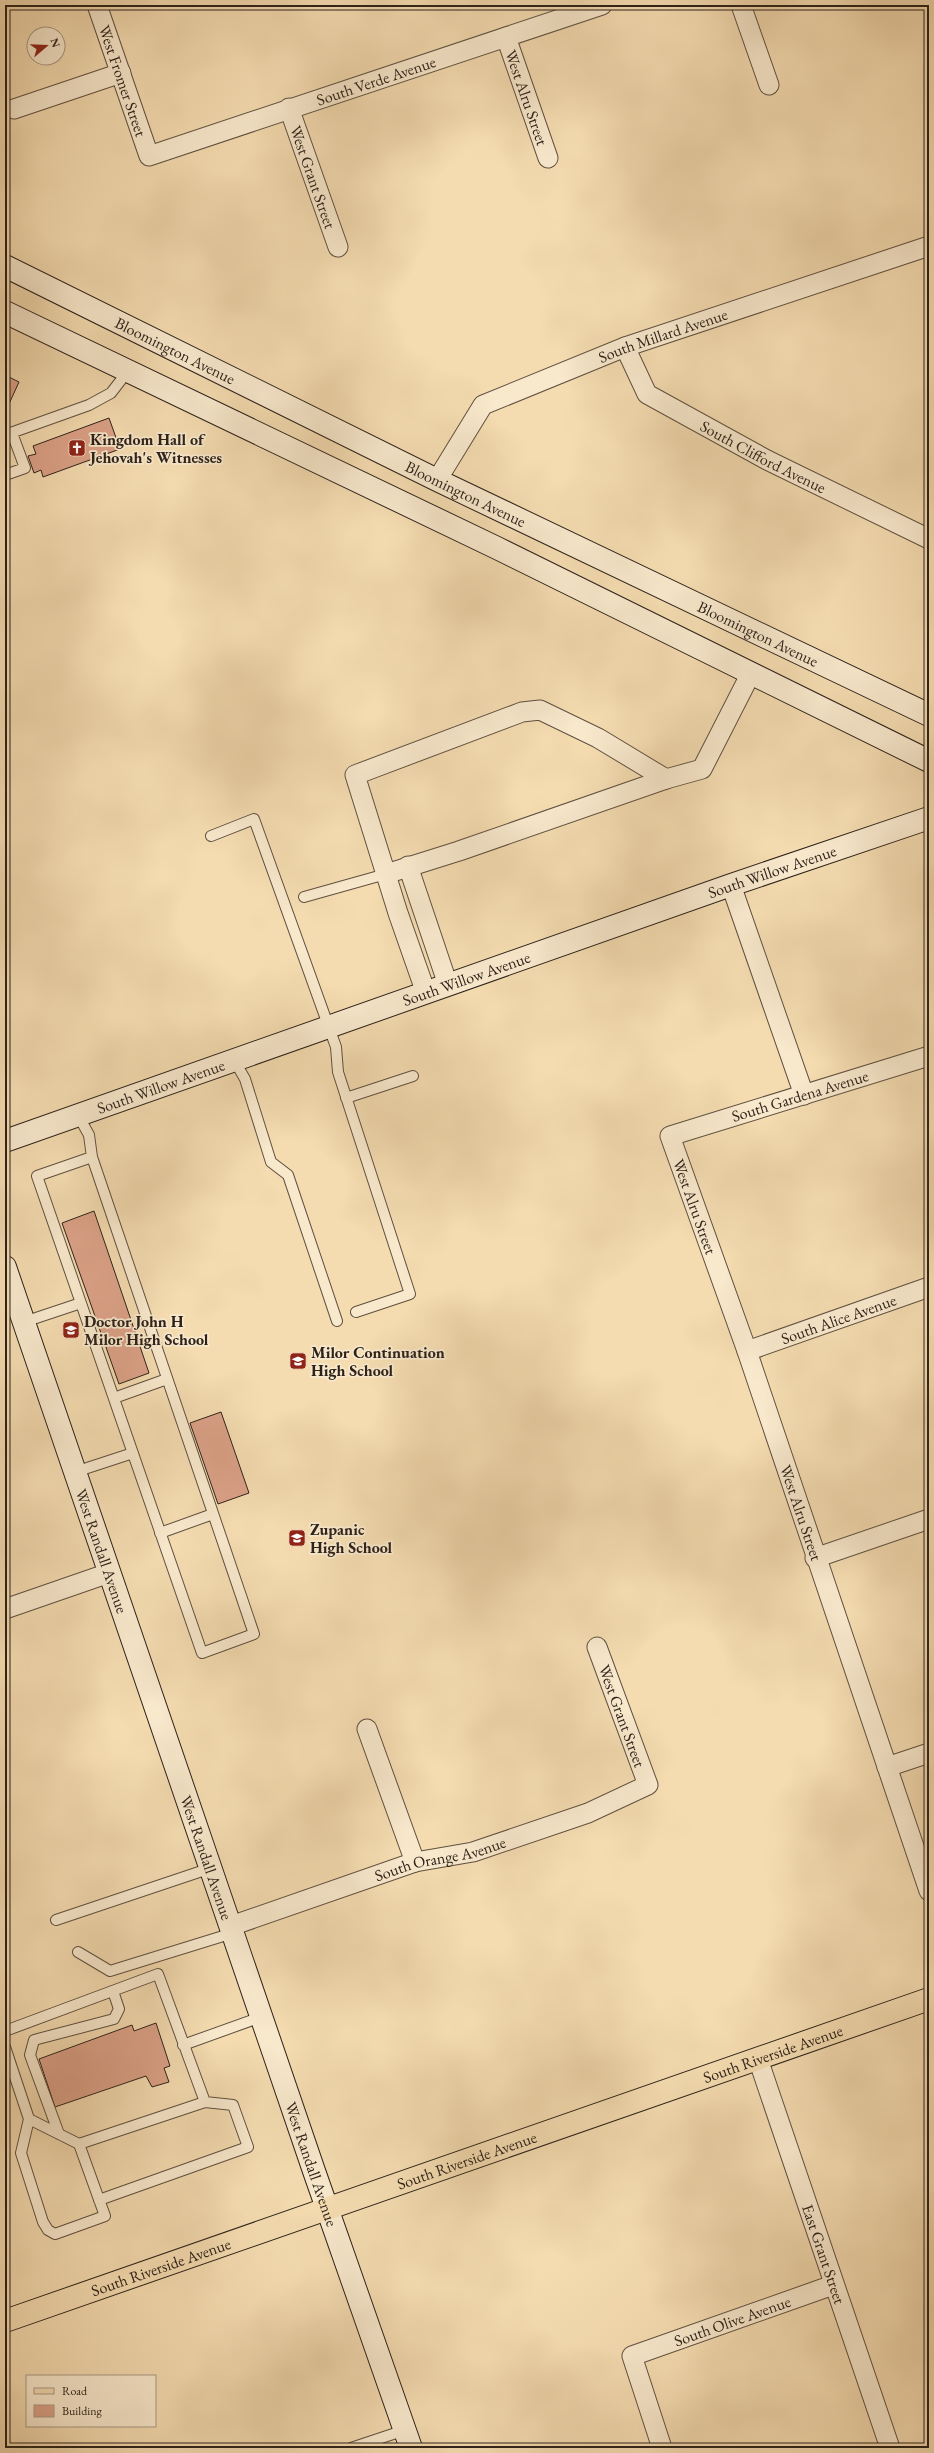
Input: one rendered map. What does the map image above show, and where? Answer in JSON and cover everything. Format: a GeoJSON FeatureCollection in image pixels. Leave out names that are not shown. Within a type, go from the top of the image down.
{"type":"FeatureCollection","features":[{"type":"Feature","properties":{"kind":"main road","name":"South Riverside Avenue"},"geometry":{"type":"LineString","coordinates":[[5,2321],[929,1999]]}},
{"type":"Feature","properties":{"kind":"street","name":"West Fromer Street"},"geometry":{"type":"LineString","coordinates":[[98,5],[149,156]]}},
{"type":"Feature","properties":{"kind":"street","name":"South Verde Avenue"},"geometry":{"type":"LineString","coordinates":[[149,156],[289,108],[602,5]]}},
{"type":"Feature","properties":{"kind":"street"},"geometry":{"type":"LineString","coordinates":[[741,5],[769,85]]}},
{"type":"Feature","properties":{"kind":"street","name":"West Alru Street"},"geometry":{"type":"LineString","coordinates":[[506,37],[548,158]]}},
{"type":"Feature","properties":{"kind":"street"},"geometry":{"type":"LineString","coordinates":[[14,109],[121,73]]}},
{"type":"Feature","properties":{"kind":"street","name":"West Grant Street"},"geometry":{"type":"LineString","coordinates":[[289,108],[338,247]]}},
{"type":"Feature","properties":{"kind":"street","name":"South Millard Avenue"},"geometry":{"type":"LineString","coordinates":[[437,480],[483,405],[624,347],[929,246]]}},
{"type":"Feature","properties":{"kind":"street","name":"Bloomington Avenue"},"geometry":{"type":"LineString","coordinates":[[5,266],[437,480],[929,715]]}},
{"type":"Feature","properties":{"kind":"street"},"geometry":{"type":"LineString","coordinates":[[5,312],[490,544],[929,761]]}},
{"type":"Feature","properties":{"kind":"street","name":"South Clifford Avenue"},"geometry":{"type":"LineString","coordinates":[[624,347],[647,394],[774,464],[929,539]]}},
{"type":"Feature","properties":{"kind":"street"},"geometry":{"type":"LineString","coordinates":[[386,874],[666,779],[702,769],[751,673]]}},
{"type":"Feature","properties":{"kind":"street"},"geometry":{"type":"LineString","coordinates":[[426,993],[355,775],[522,712],[540,710],[598,738],[666,779]]}},
{"type":"Feature","properties":{"kind":"street","name":"South Willow Avenue"},"geometry":{"type":"LineString","coordinates":[[5,1141],[731,884],[929,818]]}},
{"type":"Feature","properties":{"kind":"street"},"geometry":{"type":"LineString","coordinates":[[408,866],[448,985]]}},
{"type":"Feature","properties":{"kind":"street"},"geometry":{"type":"LineString","coordinates":[[731,884],[804,1095]]}},
{"type":"Feature","properties":{"kind":"street","name":"South Gardena Avenue"},"geometry":{"type":"LineString","coordinates":[[670,1136],[929,1056]]}},
{"type":"Feature","properties":{"kind":"street","name":"West Alru Street"},"geometry":{"type":"LineString","coordinates":[[670,1136],[747,1350],[815,1558],[929,1891]]}},
{"type":"Feature","properties":{"kind":"street","name":"West Randall Avenue"},"geometry":{"type":"LineString","coordinates":[[5,1267],[327,2210],[408,2439]]}},
{"type":"Feature","properties":{"kind":"street","name":"South Alice Avenue"},"geometry":{"type":"LineString","coordinates":[[747,1350],[929,1287]]}},
{"type":"Feature","properties":{"kind":"street"},"geometry":{"type":"LineString","coordinates":[[815,1558],[929,1519]]}},
{"type":"Feature","properties":{"kind":"street"},"geometry":{"type":"LineString","coordinates":[[5,1610],[109,1574]]}},
{"type":"Feature","properties":{"kind":"street","name":"West Grant Street"},"geometry":{"type":"LineString","coordinates":[[597,1647],[648,1785]]}},
{"type":"Feature","properties":{"kind":"street"},"geometry":{"type":"LineString","coordinates":[[367,1729],[415,1862]]}},
{"type":"Feature","properties":{"kind":"street"},"geometry":{"type":"LineString","coordinates":[[887,1767],[929,1753]]}},
{"type":"Feature","properties":{"kind":"street","name":"South Orange Avenue"},"geometry":{"type":"LineString","coordinates":[[232,1930],[415,1862],[473,1852],[588,1813],[648,1785]]}},
{"type":"Feature","properties":{"kind":"street","name":"East Grant Street"},"geometry":{"type":"LineString","coordinates":[[758,2059],[833,2285],[890,2448]]}},
{"type":"Feature","properties":{"kind":"street","name":"South Olive Avenue"},"geometry":{"type":"LineString","coordinates":[[662,2448],[632,2356],[833,2285]]}},
{"type":"Feature","properties":{"kind":"lane"},"geometry":{"type":"LineString","coordinates":[[5,475],[25,468],[9,434],[89,405],[111,393],[128,371]]}},
{"type":"Feature","properties":{"kind":"lane"},"geometry":{"type":"LineString","coordinates":[[211,836],[254,819],[336,1047],[338,1072],[410,1294],[356,1312]]}},
{"type":"Feature","properties":{"kind":"lane"},"geometry":{"type":"LineString","coordinates":[[304,897],[386,874]]}},
{"type":"Feature","properties":{"kind":"lane"},"geometry":{"type":"LineString","coordinates":[[234,1060],[245,1079],[271,1162],[288,1175],[337,1321]]}},
{"type":"Feature","properties":{"kind":"lane"},"geometry":{"type":"LineString","coordinates":[[346,1098],[413,1076]]}},
{"type":"Feature","properties":{"kind":"lane"},"geometry":{"type":"LineString","coordinates":[[78,1115],[89,1134],[92,1156],[254,1634],[202,1653],[37,1176],[92,1156]]}},
{"type":"Feature","properties":{"kind":"lane"},"geometry":{"type":"LineString","coordinates":[[24,1322],[81,1303]]}},
{"type":"Feature","properties":{"kind":"lane"},"geometry":{"type":"LineString","coordinates":[[114,1398],[167,1379]]}},
{"type":"Feature","properties":{"kind":"lane"},"geometry":{"type":"LineString","coordinates":[[75,1472],[133,1453]]}},
{"type":"Feature","properties":{"kind":"lane"},"geometry":{"type":"LineString","coordinates":[[160,1533],[213,1514]]}},
{"type":"Feature","properties":{"kind":"lane"},"geometry":{"type":"LineString","coordinates":[[56,1920],[211,1868]]}},
{"type":"Feature","properties":{"kind":"lane"},"geometry":{"type":"LineString","coordinates":[[78,1952],[110,1971],[232,1930]]}},
{"type":"Feature","properties":{"kind":"lane"},"geometry":{"type":"LineString","coordinates":[[5,2030],[158,1974],[205,2102]]}},
{"type":"Feature","properties":{"kind":"lane"},"geometry":{"type":"LineString","coordinates":[[59,2134],[30,2055],[34,2040],[114,2019],[119,2009],[113,1991]]}},
{"type":"Feature","properties":{"kind":"lane"},"geometry":{"type":"LineString","coordinates":[[183,2045],[261,2017]]}},
{"type":"Feature","properties":{"kind":"lane"},"geometry":{"type":"LineString","coordinates":[[5,2047],[29,2119],[21,2154],[43,2222],[48,2230],[55,2234],[105,2216],[79,2144],[29,2119]]}},
{"type":"Feature","properties":{"kind":"lane"},"geometry":{"type":"LineString","coordinates":[[79,2144],[205,2102],[233,2105],[248,2147],[99,2200]]}},
{"type":"Feature","properties":{"kind":"lane"},"geometry":{"type":"LineString","coordinates":[[351,2448],[408,2439]]}},
{"type":"Feature","properties":{"kind":"building"},"geometry":{"type":"Polygon","coordinates":[[[5,375],[19,382],[8,406],[5,405],[5,375]]]}},
{"type":"Feature","properties":{"kind":"building","name":"Kingdom Hall of Jehovah's Witnesses"},"geometry":{"type":"Polygon","coordinates":[[[109,418],[120,449],[43,477],[41,470],[34,473],[28,456],[36,454],[33,446],[109,418]]]}},
{"type":"Feature","properties":{"kind":"building"},"geometry":{"type":"Polygon","coordinates":[[[94,1211],[149,1373],[119,1384],[62,1223],[94,1211]]]}},
{"type":"Feature","properties":{"kind":"building"},"geometry":{"type":"Polygon","coordinates":[[[221,1412],[249,1493],[218,1504],[190,1423],[221,1412]]]}},
{"type":"Feature","properties":{"kind":"building"},"geometry":{"type":"Polygon","coordinates":[[[156,2023],[170,2066],[164,2068],[169,2082],[152,2087],[146,2076],[55,2107],[39,2059],[132,2025],[134,2031],[156,2023]]]}},
{"type":"Feature","properties":{"kind":"place","name":"Kingdom Hall of Jehovah's Witnesses"},"geometry":{"type":"Point","coordinates":[77,448]}},
{"type":"Feature","properties":{"kind":"place","name":"Doctor John H Milor High School"},"geometry":{"type":"Point","coordinates":[71,1330]}},
{"type":"Feature","properties":{"kind":"place","name":"Milor Continuation High School"},"geometry":{"type":"Point","coordinates":[298,1361]}},
{"type":"Feature","properties":{"kind":"place","name":"Zupanic High School"},"geometry":{"type":"Point","coordinates":[297,1538]}}]}
